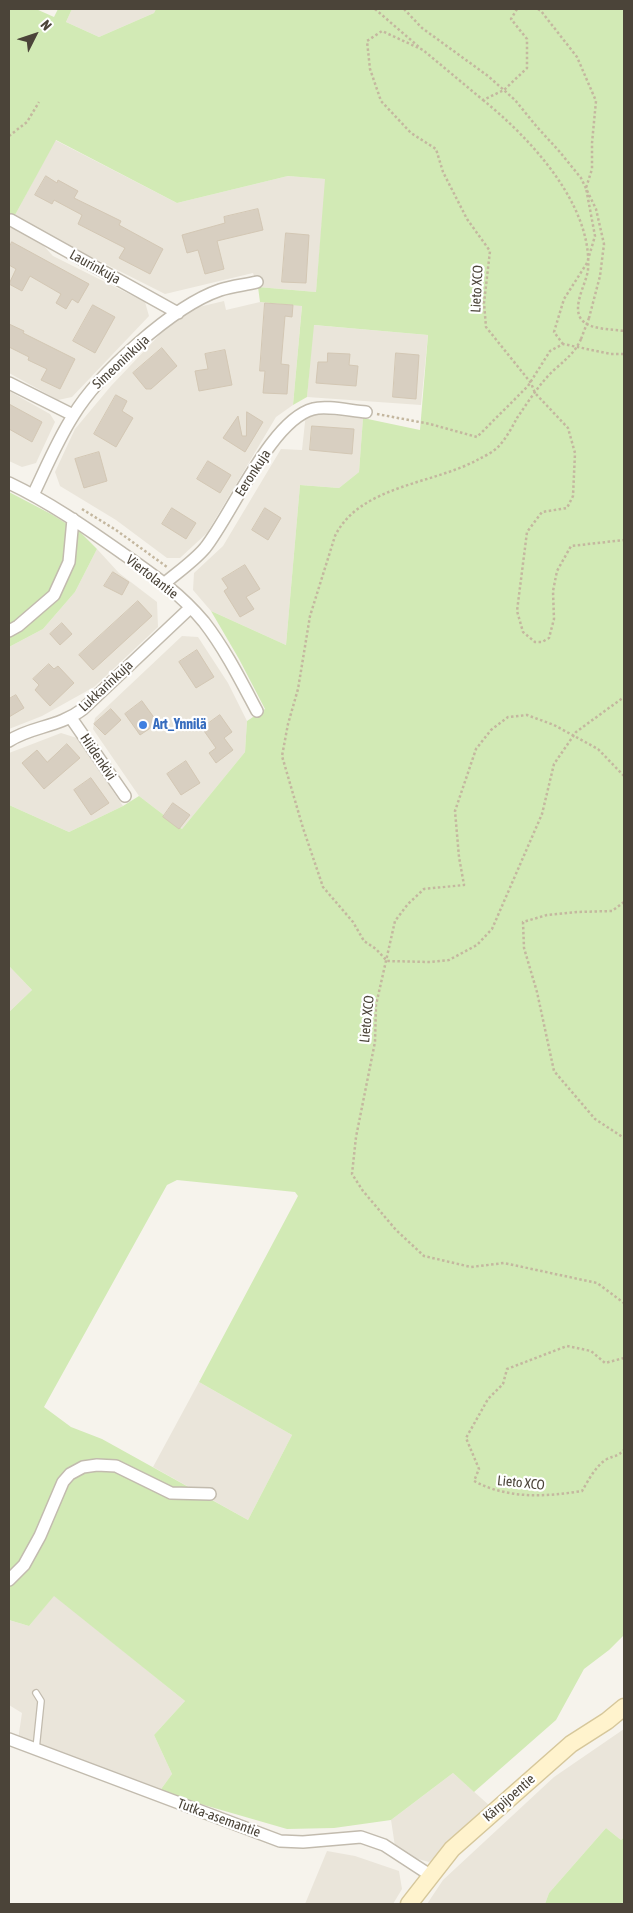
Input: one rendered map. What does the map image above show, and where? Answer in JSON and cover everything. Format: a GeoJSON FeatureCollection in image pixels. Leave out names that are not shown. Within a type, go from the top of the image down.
{"type":"FeatureCollection","features":[{"type":"Feature","properties":{"kind":"street","name":"Laurinkuja"},"geometry":{"type":"LineString","coordinates":[[11,220],[178,313]]}},
{"type":"Feature","properties":{"kind":"street","name":"Simeoninkuja"},"geometry":{"type":"LineString","coordinates":[[33,495],[73,415],[93,387],[131,350],[178,313],[219,290],[257,282]]}},
{"type":"Feature","properties":{"kind":"street"},"geometry":{"type":"LineString","coordinates":[[9,383],[73,415]]}},
{"type":"Feature","properties":{"kind":"street","name":"Eeronkuja"},"geometry":{"type":"LineString","coordinates":[[165,583],[204,549],[218,530],[263,454],[288,425],[302,413],[314,408],[366,412]]}},
{"type":"Feature","properties":{"kind":"street","name":"Viertolantie"},"geometry":{"type":"LineString","coordinates":[[9,483],[73,519],[165,583],[203,622],[222,648],[257,711]]}},
{"type":"Feature","properties":{"kind":"street"},"geometry":{"type":"LineString","coordinates":[[9,632],[54,595],[69,562],[73,519]]}},
{"type":"Feature","properties":{"kind":"street","name":"Lukkarinkuja"},"geometry":{"type":"LineString","coordinates":[[9,741],[16,736],[71,718],[83,709],[190,608]]}},
{"type":"Feature","properties":{"kind":"street","name":"Hiidenkivi"},"geometry":{"type":"LineString","coordinates":[[71,718],[125,796]]}},
{"type":"Feature","properties":{"kind":"street"},"geometry":{"type":"LineString","coordinates":[[9,1580],[24,1565],[28,1558],[40,1536],[63,1482],[70,1474],[83,1467],[97,1464],[116,1466],[171,1493],[210,1494]]}},
{"type":"Feature","properties":{"kind":"street","name":"Kärpijoentie"},"geometry":{"type":"LineString","coordinates":[[409,1904],[452,1849],[571,1744],[607,1721],[624,1707]]}},
{"type":"Feature","properties":{"kind":"street","name":"Tutka-asemantie"},"geometry":{"type":"LineString","coordinates":[[9,1739],[280,1841],[303,1842],[361,1837],[384,1845],[430,1875]]}},
{"type":"Feature","properties":{"kind":"lane"},"geometry":{"type":"LineString","coordinates":[[36,1693],[41,1702],[36,1749]]}},
{"type":"Feature","properties":{"kind":"path"},"geometry":{"type":"LineString","coordinates":[[375,9],[423,50]]}},
{"type":"Feature","properties":{"kind":"path"},"geometry":{"type":"LineString","coordinates":[[404,9],[422,28],[451,48],[504,90],[559,151],[581,178],[586,188],[596,209],[604,244],[600,276],[589,318],[578,346],[568,359],[553,371],[535,393],[498,447],[478,460],[402,487],[362,505],[350,514],[341,524],[316,592],[298,689],[288,724],[282,756],[323,887],[354,922],[364,941],[376,949],[387,961],[430,962],[449,960],[477,946],[492,929],[542,814],[554,764],[573,736],[624,697]]}},
{"type":"Feature","properties":{"kind":"path"},"geometry":{"type":"LineString","coordinates":[[483,100],[504,90],[527,68],[527,39],[511,19],[517,9]]}},
{"type":"Feature","properties":{"kind":"path"},"geometry":{"type":"LineString","coordinates":[[538,9],[577,56],[596,101],[592,143],[592,169],[586,188],[595,236],[587,263],[564,299],[554,332],[563,344]]}},
{"type":"Feature","properties":{"kind":"path","name":"Lieto XCO"},"geometry":{"type":"LineString","coordinates":[[587,263],[586,240],[574,203],[547,164],[503,116],[423,50],[382,31],[367,41],[370,69],[381,101],[411,133],[436,149],[443,172],[466,219],[490,251],[484,303],[486,327],[530,383],[535,393],[568,428],[575,453],[573,496],[567,508],[542,512],[527,532],[517,611],[523,632],[535,642],[542,642],[549,638],[554,619],[553,591],[557,571],[571,546],[624,540]]}},
{"type":"Feature","properties":{"kind":"path"},"geometry":{"type":"LineString","coordinates":[[9,136],[27,122],[39,102]]}},
{"type":"Feature","properties":{"kind":"path"},"geometry":{"type":"LineString","coordinates":[[587,263],[588,270],[578,312],[582,320],[592,326],[624,331]]}},
{"type":"Feature","properties":{"kind":"path"},"geometry":{"type":"LineString","coordinates":[[366,412],[430,424],[477,437],[528,386],[550,351],[563,344],[611,354],[624,354]]}},
{"type":"Feature","properties":{"kind":"path","name":"Lieto XCO"},"geometry":{"type":"LineString","coordinates":[[624,776],[598,750],[554,725],[527,715],[508,718],[491,730],[476,749],[455,811],[459,857],[464,885],[424,889],[408,904],[395,922],[376,1004],[375,1042],[355,1146],[352,1174],[363,1191],[396,1230],[424,1256],[471,1267],[504,1263],[597,1283],[624,1303]]}},
{"type":"Feature","properties":{"kind":"path"},"geometry":{"type":"LineString","coordinates":[[624,902],[612,911],[546,915],[523,922],[524,948],[537,992],[554,1071],[595,1119],[624,1138]]}},
{"type":"Feature","properties":{"kind":"path","name":"Lieto XCO"},"geometry":{"type":"LineString","coordinates":[[624,1358],[604,1363],[591,1351],[568,1346],[507,1369],[503,1384],[488,1399],[466,1438],[479,1469],[474,1481],[491,1490],[523,1496],[554,1496],[582,1491],[593,1474],[606,1460],[618,1456],[624,1450]]}},
{"type":"Feature","properties":{"kind":"shaded area"},"geometry":{"type":"Polygon","coordinates":[[[72,9],[156,9],[154,13],[99,37],[66,22],[72,9]]]}},
{"type":"Feature","properties":{"kind":"shaded area"},"geometry":{"type":"Polygon","coordinates":[[[55,140],[177,203],[288,176],[326,179],[316,292],[258,287],[253,273],[165,294],[60,241],[15,215],[55,140]]]}},
{"type":"Feature","properties":{"kind":"shaded area"},"geometry":{"type":"Polygon","coordinates":[[[9,226],[43,245],[53,256],[145,302],[149,316],[72,397],[58,400],[9,373],[9,226]]]}},
{"type":"Feature","properties":{"kind":"shaded area"},"geometry":{"type":"Polygon","coordinates":[[[224,301],[226,310],[260,302],[302,305],[293,405],[276,417],[207,533],[180,558],[167,558],[116,520],[60,486],[55,472],[75,429],[111,386],[182,311],[224,301]]]}},
{"type":"Feature","properties":{"kind":"shaded area"},"geometry":{"type":"Polygon","coordinates":[[[313,325],[428,335],[421,405],[307,397],[313,325]]]}},
{"type":"Feature","properties":{"kind":"shaded area"},"geometry":{"type":"Polygon","coordinates":[[[9,391],[50,414],[55,422],[36,463],[22,467],[9,461],[9,391]]]}},
{"type":"Feature","properties":{"kind":"shaded area"},"geometry":{"type":"Polygon","coordinates":[[[306,413],[363,418],[359,472],[339,488],[300,485],[286,645],[211,611],[193,590],[194,573],[223,546],[281,449],[302,450],[306,413]]]}},
{"type":"Feature","properties":{"kind":"shaded area"},"geometry":{"type":"Polygon","coordinates":[[[97,549],[119,573],[157,602],[158,627],[94,687],[42,716],[9,729],[9,647],[43,629],[75,592],[97,549]]]}},
{"type":"Feature","properties":{"kind":"shaded area"},"geometry":{"type":"Polygon","coordinates":[[[182,636],[198,637],[228,683],[247,721],[245,752],[182,829],[139,796],[93,729],[95,718],[182,636]]]}},
{"type":"Feature","properties":{"kind":"shaded area"},"geometry":{"type":"Polygon","coordinates":[[[61,733],[77,738],[123,806],[69,832],[9,805],[9,753],[61,733]]]}},
{"type":"Feature","properties":{"kind":"shaded area"},"geometry":{"type":"Polygon","coordinates":[[[9,966],[32,990],[9,1012],[9,966]]]}},
{"type":"Feature","properties":{"kind":"shaded area"},"geometry":{"type":"Polygon","coordinates":[[[199,1382],[292,1435],[248,1520],[153,1467],[199,1382]]]}},
{"type":"Feature","properties":{"kind":"shaded area"},"geometry":{"type":"Polygon","coordinates":[[[54,1595],[185,1701],[154,1735],[172,1774],[159,1792],[18,1740],[22,1713],[9,1705],[9,1620],[29,1626],[54,1595]]]}},
{"type":"Feature","properties":{"kind":"shaded area"},"geometry":{"type":"Polygon","coordinates":[[[624,1729],[624,1837],[621,1840],[606,1828],[549,1893],[545,1904],[427,1904],[443,1880],[554,1777],[624,1729]]]}},
{"type":"Feature","properties":{"kind":"shaded area"},"geometry":{"type":"Polygon","coordinates":[[[453,1773],[490,1806],[471,1827],[429,1862],[396,1853],[391,1820],[453,1773]]]}},
{"type":"Feature","properties":{"kind":"shaded area"},"geometry":{"type":"Polygon","coordinates":[[[327,1851],[355,1856],[399,1871],[402,1889],[393,1904],[305,1904],[327,1851]]]}},
{"type":"Feature","properties":{"kind":"green space"},"geometry":{"type":"Polygon","coordinates":[[[9,9],[36,9],[54,17],[58,9],[72,9],[66,22],[99,37],[154,13],[156,9],[624,9],[624,1635],[609,1650],[584,1669],[556,1720],[474,1792],[453,1773],[391,1820],[334,1828],[287,1829],[159,1792],[172,1774],[154,1735],[185,1701],[54,1596],[29,1626],[9,1620],[9,1012],[32,990],[9,966],[9,805],[69,832],[123,806],[139,796],[182,829],[245,752],[247,721],[265,709],[211,611],[286,645],[300,485],[339,488],[359,472],[363,418],[420,430],[428,335],[314,325],[307,397],[293,405],[302,306],[260,302],[258,287],[316,292],[325,179],[288,176],[177,203],[56,140],[15,215],[45,232],[43,245],[9,226],[9,9]],[[177,1180],[167,1185],[44,1407],[71,1427],[102,1439],[248,1520],[292,1435],[199,1382],[298,1196],[295,1192],[177,1180]]]}},
{"type":"Feature","properties":{"kind":"green space"},"geometry":{"type":"Polygon","coordinates":[[[9,492],[80,532],[97,549],[75,592],[43,629],[9,647],[9,492]]]}},
{"type":"Feature","properties":{"kind":"green space"},"geometry":{"type":"Polygon","coordinates":[[[606,1828],[621,1840],[624,1837],[624,1904],[545,1904],[549,1893],[606,1828]]]}},
{"type":"Feature","properties":{"kind":"building"},"geometry":{"type":"Polygon","coordinates":[[[46,176],[57,183],[58,180],[78,191],[74,198],[121,221],[119,225],[163,249],[150,274],[119,258],[125,248],[78,224],[82,215],[54,200],[52,204],[35,195],[46,176]]]}},
{"type":"Feature","properties":{"kind":"building"},"geometry":{"type":"Polygon","coordinates":[[[258,209],[263,230],[217,241],[224,269],[205,274],[198,250],[187,253],[182,235],[225,223],[224,217],[258,209]]]}},
{"type":"Feature","properties":{"kind":"building"},"geometry":{"type":"Polygon","coordinates":[[[286,233],[309,235],[306,283],[282,282],[286,233]]]}},
{"type":"Feature","properties":{"kind":"building"},"geometry":{"type":"Polygon","coordinates":[[[12,242],[89,284],[78,303],[72,299],[66,309],[56,303],[61,294],[30,276],[22,291],[9,284],[16,269],[9,265],[9,248],[12,242]]]}},
{"type":"Feature","properties":{"kind":"building"},"geometry":{"type":"Polygon","coordinates":[[[265,303],[293,305],[292,317],[285,316],[281,364],[289,365],[287,394],[263,393],[265,371],[260,371],[265,303]]]}},
{"type":"Feature","properties":{"kind":"building"},"geometry":{"type":"Polygon","coordinates":[[[93,305],[115,317],[95,353],[73,341],[93,305]]]}},
{"type":"Feature","properties":{"kind":"building"},"geometry":{"type":"Polygon","coordinates":[[[9,324],[75,359],[60,389],[41,380],[47,369],[28,360],[29,357],[9,347],[9,324]]]}},
{"type":"Feature","properties":{"kind":"building"},"geometry":{"type":"Polygon","coordinates":[[[162,348],[177,366],[151,389],[146,389],[133,373],[162,348]]]}},
{"type":"Feature","properties":{"kind":"building"},"geometry":{"type":"Polygon","coordinates":[[[225,350],[232,385],[199,391],[195,371],[208,369],[205,354],[225,350]]]}},
{"type":"Feature","properties":{"kind":"building"},"geometry":{"type":"Polygon","coordinates":[[[328,353],[350,354],[349,365],[358,366],[356,386],[316,383],[318,362],[327,362],[328,353]]]}},
{"type":"Feature","properties":{"kind":"building"},"geometry":{"type":"Polygon","coordinates":[[[396,353],[419,355],[416,399],[393,397],[396,353]]]}},
{"type":"Feature","properties":{"kind":"building"},"geometry":{"type":"Polygon","coordinates":[[[116,395],[127,401],[122,411],[133,418],[116,447],[94,434],[116,395]]]}},
{"type":"Feature","properties":{"kind":"building"},"geometry":{"type":"Polygon","coordinates":[[[9,404],[42,422],[32,442],[9,429],[9,404]]]}},
{"type":"Feature","properties":{"kind":"building"},"geometry":{"type":"Polygon","coordinates":[[[247,412],[263,422],[245,452],[223,438],[238,416],[242,436],[246,436],[247,412]]]}},
{"type":"Feature","properties":{"kind":"building"},"geometry":{"type":"Polygon","coordinates":[[[312,426],[354,429],[352,454],[310,450],[312,426]]]}},
{"type":"Feature","properties":{"kind":"building"},"geometry":{"type":"Polygon","coordinates":[[[99,452],[107,481],[84,488],[75,459],[99,452]]]}},
{"type":"Feature","properties":{"kind":"building"},"geometry":{"type":"Polygon","coordinates":[[[208,461],[231,475],[220,493],[197,479],[208,461]]]}},
{"type":"Feature","properties":{"kind":"building"},"geometry":{"type":"Polygon","coordinates":[[[172,508],[196,523],[186,539],[162,524],[172,508]]]}},
{"type":"Feature","properties":{"kind":"building"},"geometry":{"type":"Polygon","coordinates":[[[265,508],[281,518],[268,540],[252,530],[265,508]]]}},
{"type":"Feature","properties":{"kind":"building"},"geometry":{"type":"Polygon","coordinates":[[[245,565],[260,589],[246,597],[254,609],[240,617],[224,591],[228,588],[222,579],[245,565]]]}},
{"type":"Feature","properties":{"kind":"building"},"geometry":{"type":"Polygon","coordinates":[[[113,572],[129,582],[122,595],[104,586],[113,572]]]}},
{"type":"Feature","properties":{"kind":"building"},"geometry":{"type":"Polygon","coordinates":[[[138,601],[152,616],[93,670],[79,655],[138,601]]]}},
{"type":"Feature","properties":{"kind":"building"},"geometry":{"type":"Polygon","coordinates":[[[62,623],[72,634],[60,645],[50,634],[62,623]]]}},
{"type":"Feature","properties":{"kind":"building"},"geometry":{"type":"Polygon","coordinates":[[[197,650],[214,677],[196,688],[179,662],[197,650]]]}},
{"type":"Feature","properties":{"kind":"building"},"geometry":{"type":"Polygon","coordinates":[[[49,664],[54,669],[58,666],[74,683],[50,706],[35,690],[39,685],[33,679],[49,664]]]}},
{"type":"Feature","properties":{"kind":"building"},"geometry":{"type":"Polygon","coordinates":[[[16,695],[24,708],[9,717],[9,699],[16,695]]]}},
{"type":"Feature","properties":{"kind":"building"},"geometry":{"type":"Polygon","coordinates":[[[142,701],[158,723],[140,735],[125,714],[142,701]]]}},
{"type":"Feature","properties":{"kind":"building"},"geometry":{"type":"Polygon","coordinates":[[[111,709],[121,720],[105,735],[94,724],[111,709]]]}},
{"type":"Feature","properties":{"kind":"building"},"geometry":{"type":"Polygon","coordinates":[[[220,715],[232,732],[224,738],[233,750],[216,763],[209,753],[216,748],[202,728],[220,715]]]}},
{"type":"Feature","properties":{"kind":"building"},"geometry":{"type":"Polygon","coordinates":[[[67,744],[80,758],[44,789],[22,763],[37,750],[47,762],[67,744]]]}},
{"type":"Feature","properties":{"kind":"building"},"geometry":{"type":"Polygon","coordinates":[[[186,761],[200,783],[181,795],[167,774],[186,761]]]}},
{"type":"Feature","properties":{"kind":"building"},"geometry":{"type":"Polygon","coordinates":[[[91,778],[109,803],[91,815],[74,790],[91,778]]]}},
{"type":"Feature","properties":{"kind":"building"},"geometry":{"type":"Polygon","coordinates":[[[173,803],[190,815],[179,829],[163,817],[173,803]]]}},
{"type":"Feature","properties":{"kind":"place","name":"Art_Ynnilä"},"geometry":{"type":"Point","coordinates":[143,725]}}]}
